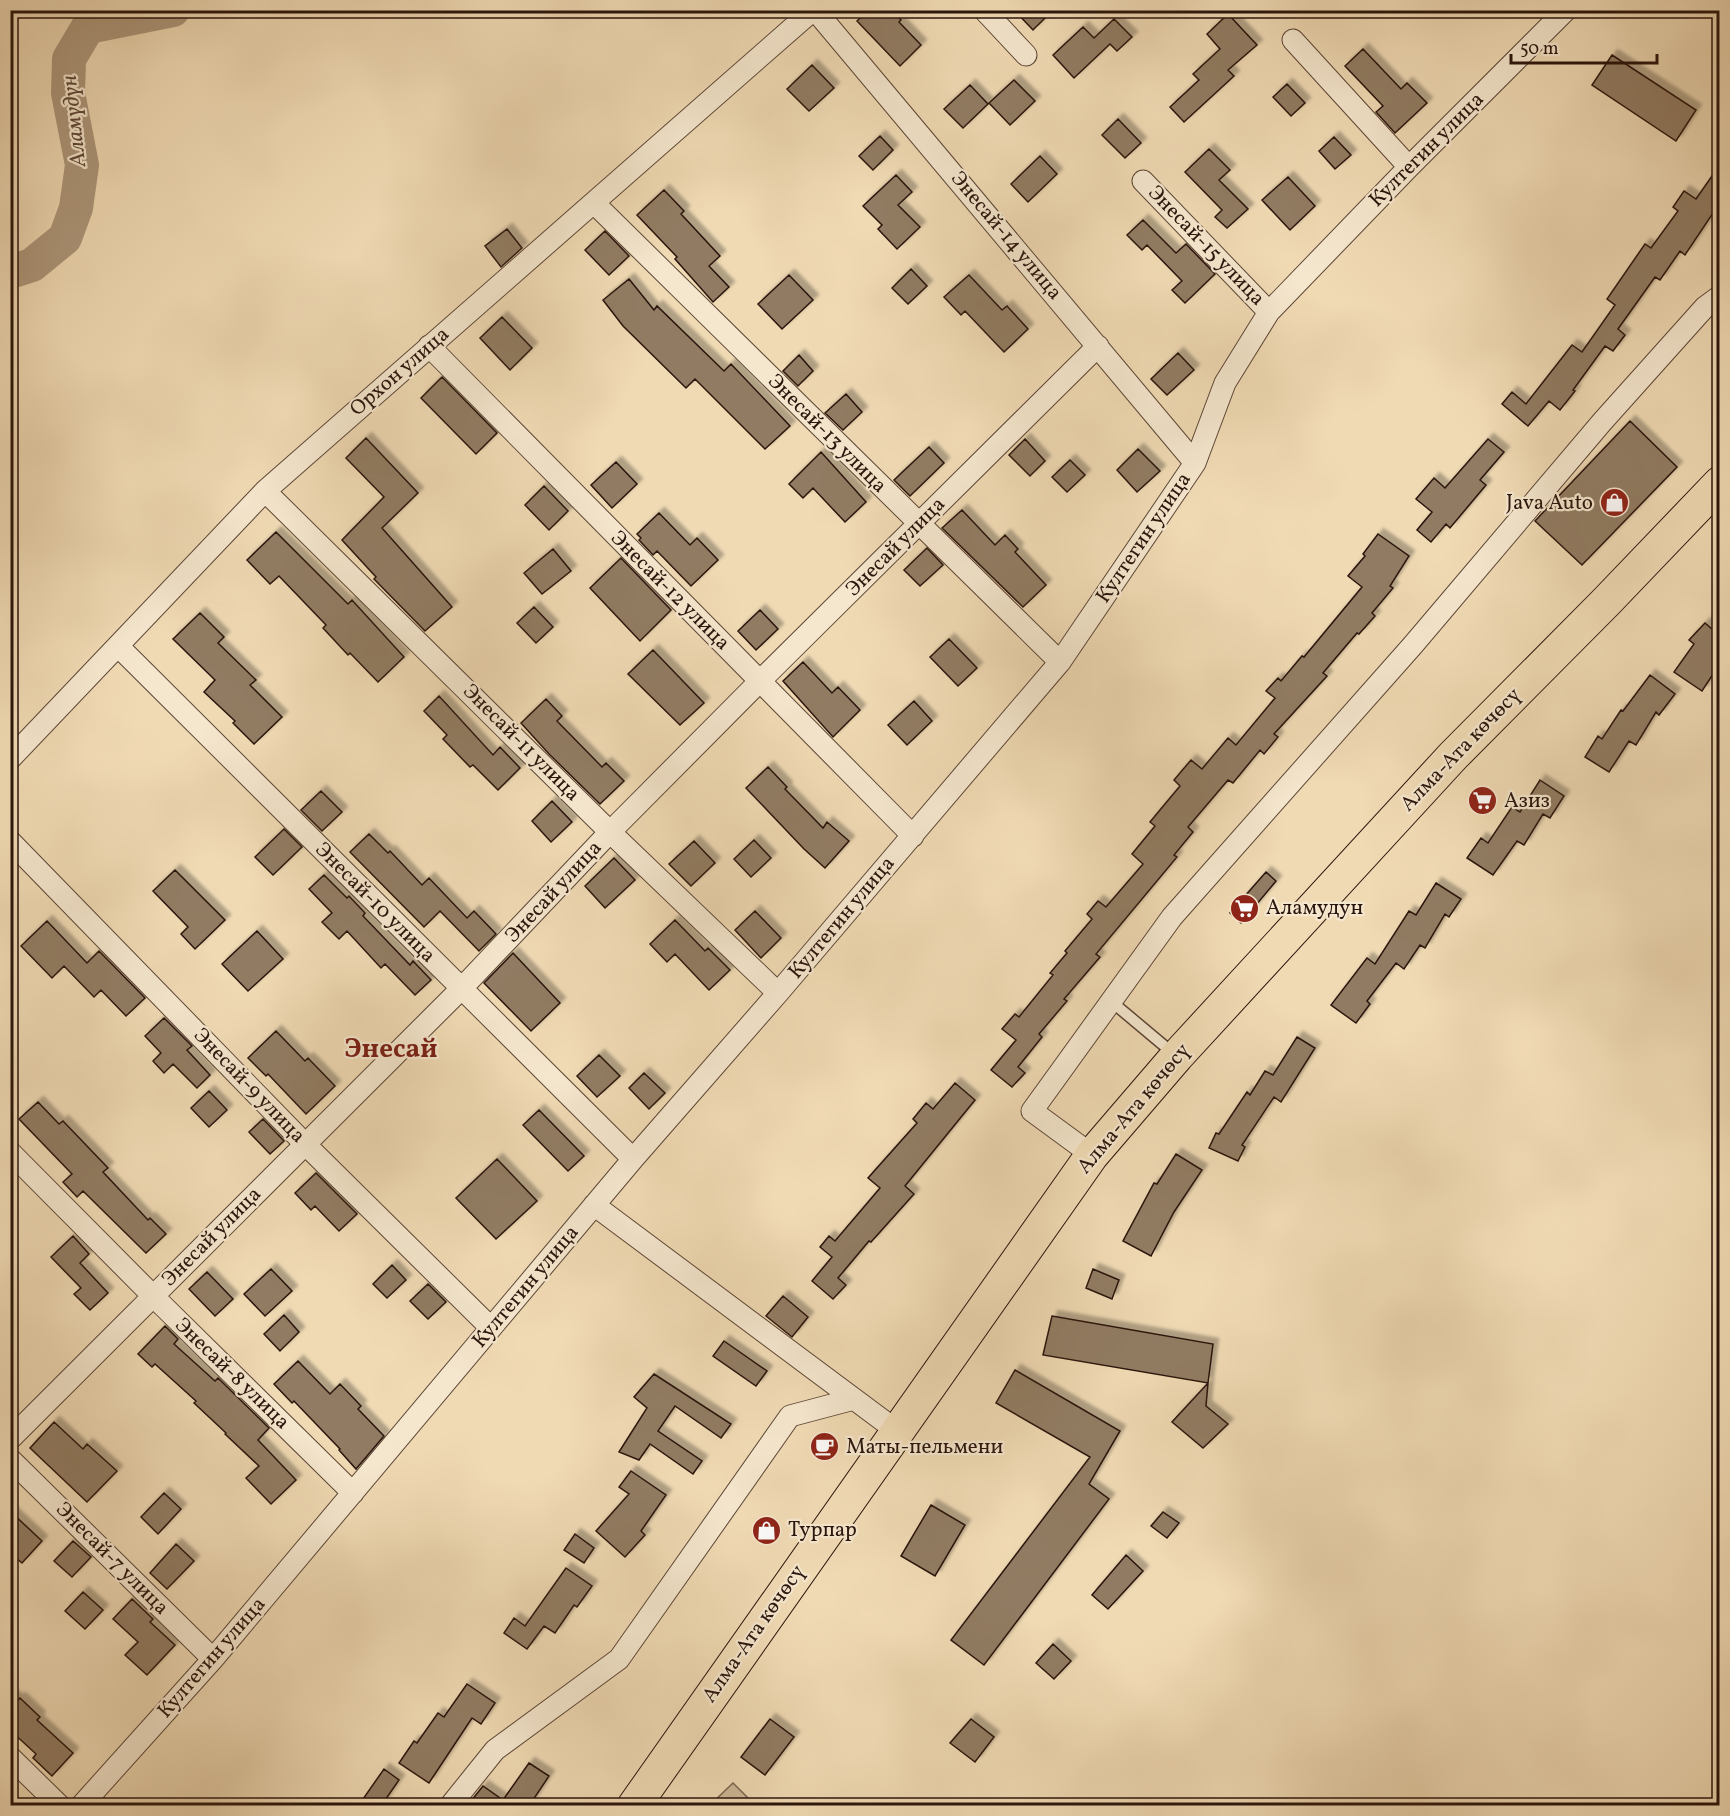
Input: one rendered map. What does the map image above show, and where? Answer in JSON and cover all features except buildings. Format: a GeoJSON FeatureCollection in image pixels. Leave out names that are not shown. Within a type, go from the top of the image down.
{"type":"FeatureCollection","features":[{"type":"Feature","properties":{"kind":"main road","name":"Алма-Ата көчөсү"},"geometry":{"type":"LineString","coordinates":[[634,1806],[1092,1155],[1177,1056],[1453,756],[1606,602],[1719,483]]}},
{"type":"Feature","properties":{"kind":"street","name":"Орхон улица"},"geometry":{"type":"LineString","coordinates":[[10,759],[265,491],[814,10]]}},
{"type":"Feature","properties":{"kind":"street","name":"Энесай-14 улица"},"geometry":{"type":"LineString","coordinates":[[814,10],[1195,463]]}},
{"type":"Feature","properties":{"kind":"street"},"geometry":{"type":"LineString","coordinates":[[984,10],[1026,55]]}},
{"type":"Feature","properties":{"kind":"street","name":"Култегин улица"},"geometry":{"type":"LineString","coordinates":[[81,1806],[213,1659],[633,1159],[778,993],[1060,662],[1195,463],[1225,383],[1269,312],[1559,13]]}},
{"type":"Feature","properties":{"kind":"street"},"geometry":{"type":"LineString","coordinates":[[1293,40],[1409,167]]}},
{"type":"Feature","properties":{"kind":"street","name":"Энесай-15 улица"},"geometry":{"type":"LineString","coordinates":[[1143,181],[1269,312]]}},
{"type":"Feature","properties":{"kind":"street","name":"Энесай-13 улица"},"geometry":{"type":"LineString","coordinates":[[595,204],[1060,662]]}},
{"type":"Feature","properties":{"kind":"street"},"geometry":{"type":"LineString","coordinates":[[1092,1155],[1032,1111],[1172,917],[1413,645],[1602,422],[1705,307],[1719,296]]}},
{"type":"Feature","properties":{"kind":"street","name":"Энесай-12 улица"},"geometry":{"type":"LineString","coordinates":[[429,346],[912,836]]}},
{"type":"Feature","properties":{"kind":"street","name":"Энесай улица"},"geometry":{"type":"LineString","coordinates":[[10,1439],[461,989],[610,832],[759,682],[1098,346]]}},
{"type":"Feature","properties":{"kind":"street","name":"Энесай-11 улица"},"geometry":{"type":"LineString","coordinates":[[265,491],[610,832],[778,993]]}},
{"type":"Feature","properties":{"kind":"street","name":"Энесай-10 улица"},"geometry":{"type":"LineString","coordinates":[[118,646],[633,1159]]}},
{"type":"Feature","properties":{"kind":"street","name":"Энесай-9 улица"},"geometry":{"type":"LineString","coordinates":[[10,841],[305,1144],[491,1328]]}},
{"type":"Feature","properties":{"kind":"street","name":"Энесай-8 улица"},"geometry":{"type":"LineString","coordinates":[[10,1152],[353,1493]]}},
{"type":"Feature","properties":{"kind":"street"},"geometry":{"type":"LineString","coordinates":[[594,1205],[897,1431]]}},
{"type":"Feature","properties":{"kind":"street"},"geometry":{"type":"LineString","coordinates":[[450,1806],[495,1750],[619,1659],[790,1416],[854,1399]]}},
{"type":"Feature","properties":{"kind":"street","name":"Энесай-7 улица"},"geometry":{"type":"LineString","coordinates":[[10,1459],[213,1659]]}},
{"type":"Feature","properties":{"kind":"street"},"geometry":{"type":"LineString","coordinates":[[10,1758],[60,1806]]}},
{"type":"Feature","properties":{"kind":"lane"},"geometry":{"type":"LineString","coordinates":[[1112,1002],[1177,1056]]}},
{"type":"Feature","properties":{"kind":"shaded area"},"geometry":{"type":"Polygon","coordinates":[[[733,1783],[755,1805],[710,1805],[733,1783]]]}},
{"type":"Feature","properties":{"kind":"waterway","name":"Аламүдүн"},"geometry":{"type":"LineString","coordinates":[[10,272],[32,265],[65,238],[76,208],[82,165],[68,93],[69,59],[88,27],[173,10]]}},
{"type":"Feature","properties":{"kind":"place","name":"Java Auto"},"geometry":{"type":"Point","coordinates":[1614,503]}},
{"type":"Feature","properties":{"kind":"place","name":"Азиз"},"geometry":{"type":"Point","coordinates":[1483,801]}},
{"type":"Feature","properties":{"kind":"place","name":"Аламудун"},"geometry":{"type":"Point","coordinates":[1245,908]}},
{"type":"Feature","properties":{"kind":"place","name":"Маты-пельмени"},"geometry":{"type":"Point","coordinates":[825,1447]}},
{"type":"Feature","properties":{"kind":"place","name":"Турпар"},"geometry":{"type":"Point","coordinates":[767,1530]}},
{"type":"Feature","properties":{"kind":"district","name":"Энесай"},"geometry":{"type":"Point","coordinates":[391,1050]}}]}
